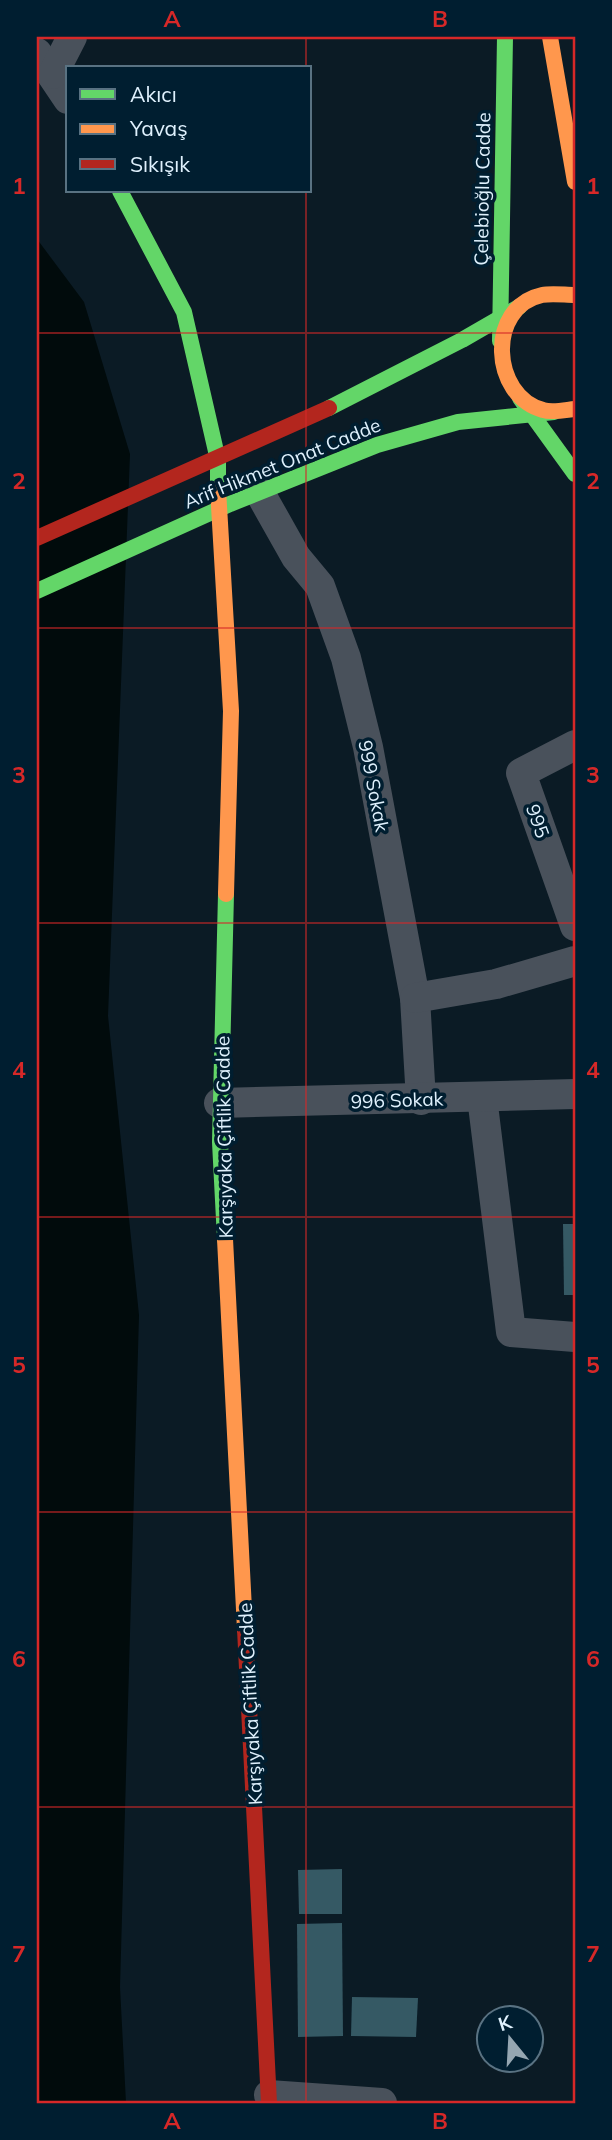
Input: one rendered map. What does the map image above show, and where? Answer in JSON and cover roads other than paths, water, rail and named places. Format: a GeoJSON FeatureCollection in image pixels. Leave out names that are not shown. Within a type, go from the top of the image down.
{"type":"FeatureCollection","features":[{"type":"Feature","properties":{"kind":"main road","name":"Çelebioğlu Cadde"},"geometry":{"type":"LineString","coordinates":[[505,37],[499,361],[506,381],[519,397]]}},
{"type":"Feature","properties":{"kind":"main road"},"geometry":{"type":"LineString","coordinates":[[550,37],[575,182]]}},
{"type":"Feature","properties":{"kind":"main road","name":"Karşıyaka Çiftlik Cadde"},"geometry":{"type":"LineString","coordinates":[[121,192],[184,312],[218,460],[218,509],[231,711],[219,1104],[270,2099]]}},
{"type":"Feature","properties":{"kind":"main road","name":"Arif Hikmet Onat Cadde"},"geometry":{"type":"LineString","coordinates":[[37,538],[218,460],[352,398],[471,338],[536,297],[555,293],[575,295]]}},
{"type":"Feature","properties":{"kind":"main road"},"geometry":{"type":"LineString","coordinates":[[500,341],[507,322],[519,307]]}},
{"type":"Feature","properties":{"kind":"main road"},"geometry":{"type":"LineString","coordinates":[[519,397],[536,407],[554,412]]}},
{"type":"Feature","properties":{"kind":"main road"},"geometry":{"type":"LineString","coordinates":[[519,397],[575,474]]}},
{"type":"Feature","properties":{"kind":"main road","name":"Arif Hikmet Onat Cadde"},"geometry":{"type":"LineString","coordinates":[[37,591],[218,509],[429,428],[495,416],[533,415],[575,409]]}},
{"type":"Feature","properties":{"kind":"street"},"geometry":{"type":"LineString","coordinates":[[66,96],[45,63],[72,37]]}},
{"type":"Feature","properties":{"kind":"street","name":"999 Sokak"},"geometry":{"type":"LineString","coordinates":[[260,493],[296,556],[320,586],[346,658],[368,747],[415,998],[421,1100]]}},
{"type":"Feature","properties":{"kind":"street","name":"995"},"geometry":{"type":"LineString","coordinates":[[575,745],[521,773],[575,926]]}},
{"type":"Feature","properties":{"kind":"street"},"geometry":{"type":"LineString","coordinates":[[415,998],[496,984],[575,961]]}},
{"type":"Feature","properties":{"kind":"street","name":"996 Sokak"},"geometry":{"type":"LineString","coordinates":[[219,1104],[575,1094]]}},
{"type":"Feature","properties":{"kind":"street"},"geometry":{"type":"LineString","coordinates":[[482,1097],[511,1332],[575,1337]]}},
{"type":"Feature","properties":{"kind":"street"},"geometry":{"type":"LineString","coordinates":[[270,2099],[382,2103]]}}]}
